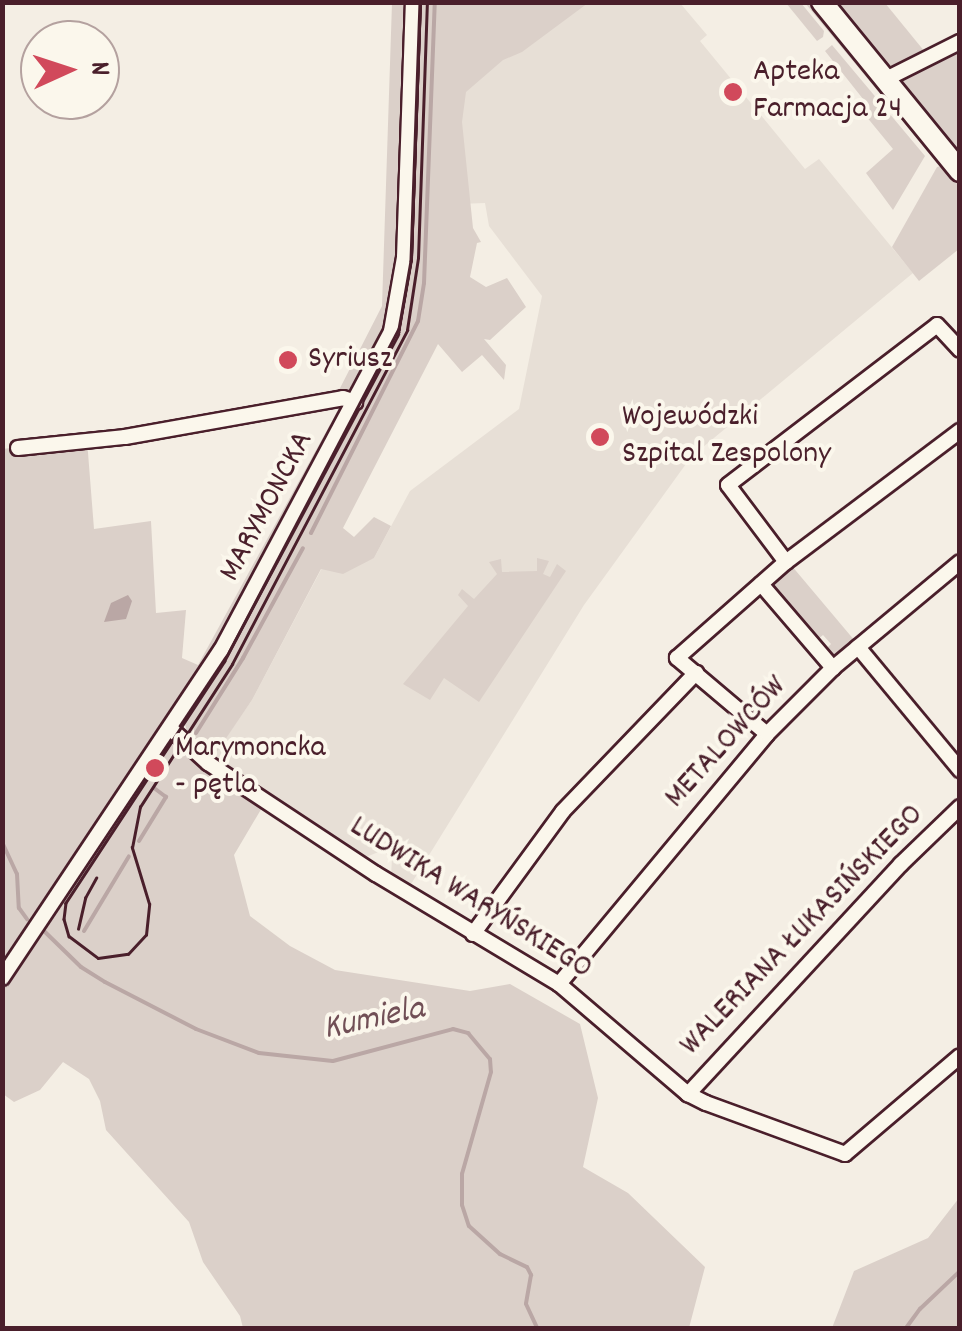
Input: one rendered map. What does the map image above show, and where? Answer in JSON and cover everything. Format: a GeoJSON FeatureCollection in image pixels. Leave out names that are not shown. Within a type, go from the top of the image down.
{"type":"FeatureCollection","features":[{"type":"Feature","properties":{"kind":"main road"},"geometry":{"type":"LineString","coordinates":[[822,2],[960,170]]}},
{"type":"Feature","properties":{"kind":"street","name":"MARYMONCKA"},"geometry":{"type":"LineString","coordinates":[[2,978],[172,730],[240,617],[390,331],[402,286],[413,2]]}},
{"type":"Feature","properties":{"kind":"street"},"geometry":{"type":"LineString","coordinates":[[886,80],[960,42]]}},
{"type":"Feature","properties":{"kind":"street"},"geometry":{"type":"LineString","coordinates":[[786,562],[728,485],[937,325],[960,350]]}},
{"type":"Feature","properties":{"kind":"street"},"geometry":{"type":"LineString","coordinates":[[18,448],[124,436],[343,398],[355,402]]}},
{"type":"Feature","properties":{"kind":"street"},"geometry":{"type":"LineString","coordinates":[[767,734],[677,658],[786,562],[960,432]]}},
{"type":"Feature","properties":{"kind":"street","name":"METALOWCÓW"},"geometry":{"type":"LineString","coordinates":[[559,984],[767,734],[833,668],[960,562]]}},
{"type":"Feature","properties":{"kind":"street"},"geometry":{"type":"LineString","coordinates":[[761,584],[833,668]]}},
{"type":"Feature","properties":{"kind":"street"},"geometry":{"type":"LineString","coordinates":[[858,647],[960,770]]}},
{"type":"Feature","properties":{"kind":"street"},"geometry":{"type":"LineString","coordinates":[[473,934],[563,811],[696,673]]}},
{"type":"Feature","properties":{"kind":"street","name":"LUDWIKA WARYŃSKIEGO"},"geometry":{"type":"LineString","coordinates":[[172,730],[208,763],[473,934],[559,984],[688,1094],[837,1154],[849,1152],[960,1056]]}},
{"type":"Feature","properties":{"kind":"street","name":"WALERIANA ŁUKASIŃSKIEGO"},"geometry":{"type":"LineString","coordinates":[[688,1094],[960,807]]}},
{"type":"Feature","properties":{"kind":"shaded area"},"geometry":{"type":"Polygon","coordinates":[[[392,3],[406,3],[400,240],[386,329],[206,669],[30,948],[166,747],[178,743],[263,806],[234,855],[250,916],[290,946],[335,970],[470,991],[510,984],[580,1024],[598,1098],[583,1167],[628,1193],[705,1267],[689,1328],[243,1328],[240,1316],[203,1262],[189,1222],[106,1130],[100,1101],[89,1079],[63,1062],[40,1090],[14,1102],[3,1094],[2,449],[87,440],[94,529],[151,521],[156,613],[186,610],[182,658],[198,665],[338,410],[337,394],[382,306],[392,3]]]}},
{"type":"Feature","properties":{"kind":"shaded area"},"geometry":{"type":"Polygon","coordinates":[[[418,3],[588,3],[522,52],[503,60],[466,92],[462,122],[473,228],[481,242],[477,243],[470,277],[486,287],[507,278],[526,307],[490,340],[484,339],[506,365],[504,380],[482,355],[462,372],[438,344],[343,528],[354,537],[374,517],[391,526],[374,558],[343,574],[321,569],[252,700],[212,759],[188,735],[184,721],[247,616],[341,441],[401,314],[409,260],[418,3]]]}},
{"type":"Feature","properties":{"kind":"shaded area","name":"Wojewódzki Szpital Zespolony"},"geometry":{"type":"Polygon","coordinates":[[[463,3],[680,3],[707,35],[700,41],[805,169],[819,159],[913,273],[691,457],[584,605],[408,889],[391,876],[392,858],[381,851],[366,857],[213,756],[252,700],[322,568],[374,558],[410,491],[519,409],[542,296],[489,226],[485,203],[459,204],[463,3]]]}},
{"type":"Feature","properties":{"kind":"shaded area"},"geometry":{"type":"Polygon","coordinates":[[[786,3],[801,3],[824,31],[823,37],[817,41],[786,3]]]}},
{"type":"Feature","properties":{"kind":"shaded area"},"geometry":{"type":"Polygon","coordinates":[[[805,3],[814,3],[922,134],[915,136],[805,3]]]}},
{"type":"Feature","properties":{"kind":"shaded area"},"geometry":{"type":"Polygon","coordinates":[[[830,3],[885,3],[925,52],[895,66],[883,65],[830,3]]]}},
{"type":"Feature","properties":{"kind":"shaded area"},"geometry":{"type":"Polygon","coordinates":[[[832,45],[925,156],[893,210],[866,173],[893,149],[861,110],[867,104],[825,51],[832,45]]]}},
{"type":"Feature","properties":{"kind":"shaded area"},"geometry":{"type":"Polygon","coordinates":[[[959,48],[959,160],[900,82],[903,76],[959,48]]]}},
{"type":"Feature","properties":{"kind":"shaded area"},"geometry":{"type":"Polygon","coordinates":[[[946,165],[959,181],[959,249],[919,281],[892,247],[937,167],[946,165]]]}},
{"type":"Feature","properties":{"kind":"shaded area"},"geometry":{"type":"Polygon","coordinates":[[[537,558],[549,561],[543,574],[550,577],[557,564],[566,571],[479,702],[444,678],[430,700],[403,684],[468,606],[458,595],[462,589],[474,599],[497,574],[489,562],[501,559],[502,572],[537,571],[537,558]]]}},
{"type":"Feature","properties":{"kind":"shaded area"},"geometry":{"type":"Polygon","coordinates":[[[791,565],[855,641],[838,656],[825,650],[831,644],[823,635],[817,640],[773,589],[775,579],[791,565]]]}},
{"type":"Feature","properties":{"kind":"shaded area"},"geometry":{"type":"Polygon","coordinates":[[[128,595],[132,601],[126,619],[104,622],[111,603],[128,595]]]}},
{"type":"Feature","properties":{"kind":"shaded area"},"geometry":{"type":"Polygon","coordinates":[[[959,1198],[959,1328],[832,1328],[854,1271],[928,1238],[959,1198]]]}},
{"type":"Feature","properties":{"kind":"waterway"},"geometry":{"type":"LineString","coordinates":[[311,533],[418,321],[424,283],[435,2]]}},
{"type":"Feature","properties":{"kind":"waterway"},"geometry":{"type":"LineString","coordinates":[[196,733],[243,658],[303,548]]}},
{"type":"Feature","properties":{"kind":"waterway"},"geometry":{"type":"LineString","coordinates":[[139,841],[166,797],[154,788]]}},
{"type":"Feature","properties":{"kind":"waterway","name":"Kumiela"},"geometry":{"type":"LineString","coordinates":[[2,842],[17,874],[19,908],[27,919]]}},
{"type":"Feature","properties":{"kind":"waterway"},"geometry":{"type":"LineString","coordinates":[[84,931],[129,856]]}},
{"type":"Feature","properties":{"kind":"waterway","name":"Kumiela"},"geometry":{"type":"LineString","coordinates":[[43,930],[81,967],[105,982],[196,1029],[259,1053],[333,1061],[453,1029],[468,1033],[490,1059],[491,1072],[462,1174],[462,1205],[469,1226],[500,1254],[527,1267],[531,1275],[526,1304],[537,1328]]}},
{"type":"Feature","properties":{"kind":"waterway"},"geometry":{"type":"LineString","coordinates":[[906,1328],[960,1271]]}},
{"type":"Feature","properties":{"kind":"tram line"},"geometry":{"type":"LineString","coordinates":[[420,2],[411,261],[399,329],[225,661],[66,903],[64,919],[69,936],[98,958],[128,954],[146,935],[149,904],[132,848],[140,807],[232,664],[407,330],[418,258],[427,2]]}},
{"type":"Feature","properties":{"kind":"tram line"},"geometry":{"type":"LineString","coordinates":[[78,929],[85,898],[96,878]]}},
{"type":"Feature","properties":{"kind":"place","name":"Apteka Farmacja 24"},"geometry":{"type":"Point","coordinates":[733,92]}},
{"type":"Feature","properties":{"kind":"place","name":"Syriusz"},"geometry":{"type":"Point","coordinates":[288,360]}},
{"type":"Feature","properties":{"kind":"place","name":"Wojewódzki Szpital Zespolony"},"geometry":{"type":"Point","coordinates":[600,437]}},
{"type":"Feature","properties":{"kind":"place","name":"Marymoncka - pętla"},"geometry":{"type":"Point","coordinates":[155,768]}}]}
